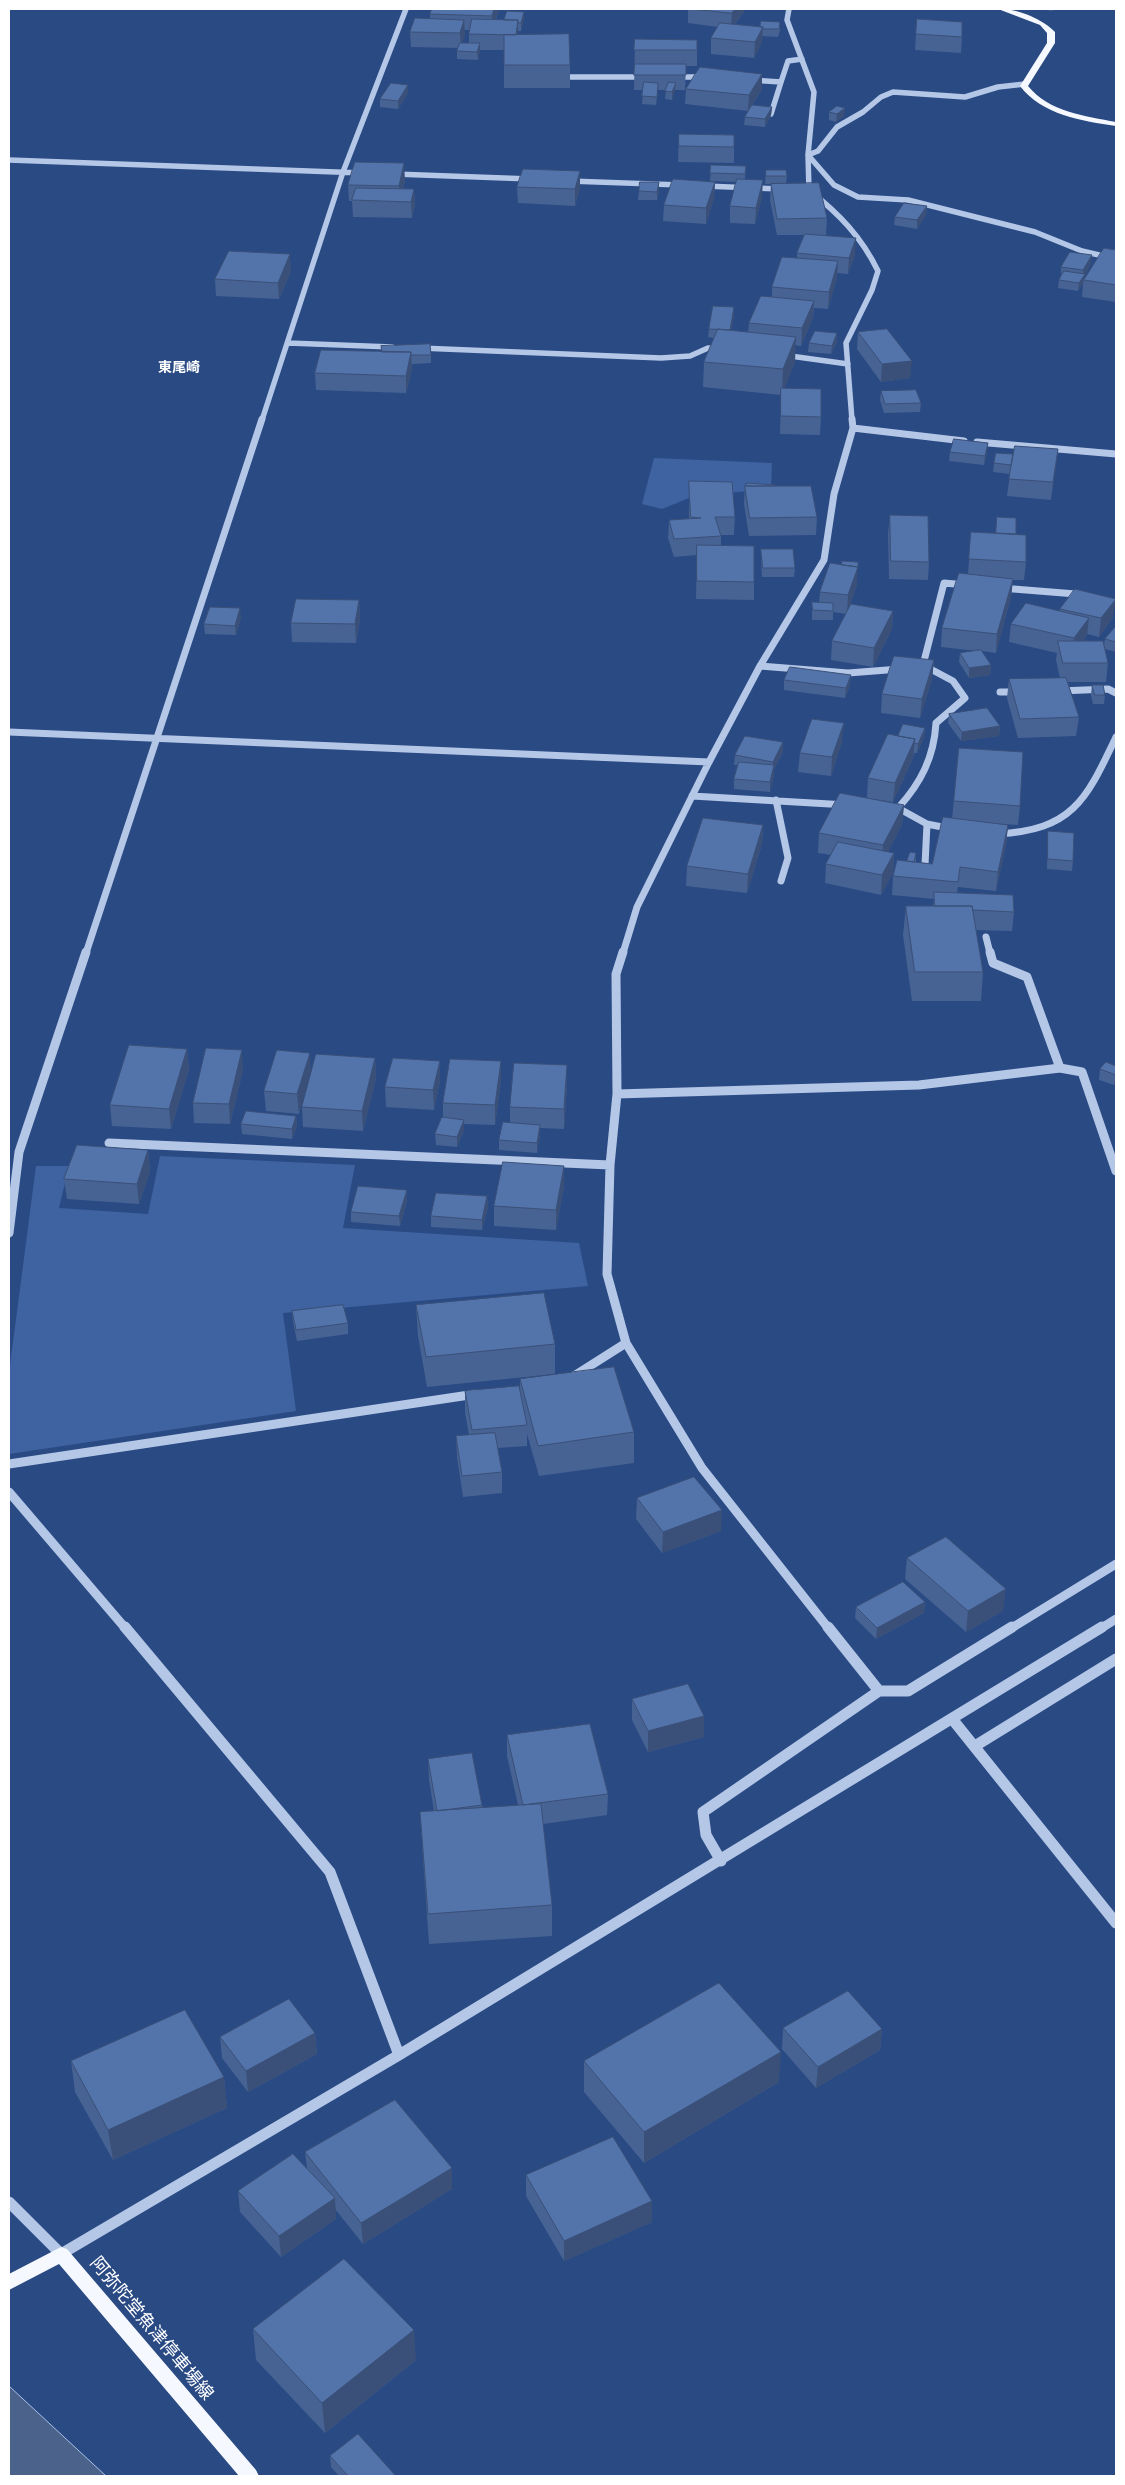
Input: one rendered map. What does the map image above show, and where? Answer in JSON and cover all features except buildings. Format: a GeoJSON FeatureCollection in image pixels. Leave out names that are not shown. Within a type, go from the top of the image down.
{"type":"FeatureCollection","features":[{"type":"Feature","properties":{"kind":"main road"},"geometry":{"type":"LineString","coordinates":[[1002,9],[1042,24],[1051,32],[1051,43],[1025,84],[1028,94],[1057,110],[1080,118],[1116,124]]}},
{"type":"Feature","properties":{"kind":"main road"},"geometry":{"type":"LineString","coordinates":[[9,2283],[61,2254]]}},
{"type":"Feature","properties":{"kind":"main road","name":"阿弥陀堂魚津停車場線"},"geometry":{"type":"LineString","coordinates":[[61,2254],[250,2476]]}},
{"type":"Feature","properties":{"kind":"street"},"geometry":{"type":"LineString","coordinates":[[9,1233],[19,1152],[158,738],[343,172],[406,9]]}},
{"type":"Feature","properties":{"kind":"street"},"geometry":{"type":"LineString","coordinates":[[789,9],[787,20],[814,92],[808,155],[809,190]]}},
{"type":"Feature","properties":{"kind":"street"},"geometry":{"type":"LineString","coordinates":[[770,114],[788,61],[802,59]]}},
{"type":"Feature","properties":{"kind":"street"},"geometry":{"type":"LineString","coordinates":[[559,77],[648,77]]}},
{"type":"Feature","properties":{"kind":"street"},"geometry":{"type":"LineString","coordinates":[[668,77],[716,78]]}},
{"type":"Feature","properties":{"kind":"street"},"geometry":{"type":"LineString","coordinates":[[744,80],[781,82]]}},
{"type":"Feature","properties":{"kind":"street"},"geometry":{"type":"LineString","coordinates":[[808,155],[818,151],[837,127],[862,112],[881,96],[893,92],[965,97],[998,87],[1025,84]]}},
{"type":"Feature","properties":{"kind":"street"},"geometry":{"type":"LineString","coordinates":[[808,155],[834,185],[858,197],[908,200],[1035,232],[1082,251],[1116,259]]}},
{"type":"Feature","properties":{"kind":"street"},"geometry":{"type":"LineString","coordinates":[[9,160],[373,174]]}},
{"type":"Feature","properties":{"kind":"street"},"geometry":{"type":"LineString","coordinates":[[383,174],[543,180]]}},
{"type":"Feature","properties":{"kind":"street"},"geometry":{"type":"LineString","coordinates":[[562,180],[790,189]]}},
{"type":"Feature","properties":{"kind":"street"},"geometry":{"type":"LineString","coordinates":[[800,189],[809,190],[846,219],[866,245],[878,271],[872,290],[846,343],[852,428],[834,494],[824,560],[760,666],[709,762],[637,906],[616,974],[617,1094],[610,1165],[607,1274],[626,1343],[702,1468],[879,1691]]}},
{"type":"Feature","properties":{"kind":"street"},"geometry":{"type":"LineString","coordinates":[[288,343],[402,347]]}},
{"type":"Feature","properties":{"kind":"street"},"geometry":{"type":"LineString","coordinates":[[411,348],[661,358],[690,356],[708,348],[726,349]]}},
{"type":"Feature","properties":{"kind":"street"},"geometry":{"type":"LineString","coordinates":[[771,353],[848,364]]}},
{"type":"Feature","properties":{"kind":"street"},"geometry":{"type":"LineString","coordinates":[[852,428],[966,441],[1116,454]]}},
{"type":"Feature","properties":{"kind":"street"},"geometry":{"type":"LineString","coordinates":[[923,665],[944,583],[971,585]]}},
{"type":"Feature","properties":{"kind":"street"},"geometry":{"type":"LineString","coordinates":[[989,587],[1076,594],[1092,601]]}},
{"type":"Feature","properties":{"kind":"street"},"geometry":{"type":"LineString","coordinates":[[760,666],[820,671],[881,672],[923,665],[941,673],[960,688],[964,698],[936,724],[936,740],[929,765],[915,790],[898,808]]}},
{"type":"Feature","properties":{"kind":"street"},"geometry":{"type":"LineString","coordinates":[[1050,691],[1108,689],[1116,693]]}},
{"type":"Feature","properties":{"kind":"street"},"geometry":{"type":"LineString","coordinates":[[1000,692],[1026,692]]}},
{"type":"Feature","properties":{"kind":"street"},"geometry":{"type":"LineString","coordinates":[[9,732],[709,762]]}},
{"type":"Feature","properties":{"kind":"street"},"geometry":{"type":"LineString","coordinates":[[987,833],[1013,834],[1051,826],[1070,813],[1093,786],[1116,737]]}},
{"type":"Feature","properties":{"kind":"street"},"geometry":{"type":"LineString","coordinates":[[692,796],[860,806]]}},
{"type":"Feature","properties":{"kind":"street"},"geometry":{"type":"LineString","coordinates":[[776,800],[788,858],[781,881]]}},
{"type":"Feature","properties":{"kind":"street"},"geometry":{"type":"LineString","coordinates":[[879,807],[898,808],[928,824],[961,831]]}},
{"type":"Feature","properties":{"kind":"street"},"geometry":{"type":"LineString","coordinates":[[925,865],[928,824]]}},
{"type":"Feature","properties":{"kind":"street"},"geometry":{"type":"LineString","coordinates":[[986,937],[993,963],[1027,977],[1060,1068]]}},
{"type":"Feature","properties":{"kind":"street"},"geometry":{"type":"LineString","coordinates":[[617,1094],[919,1085],[1060,1068],[1082,1072],[1116,1171]]}},
{"type":"Feature","properties":{"kind":"street"},"geometry":{"type":"LineString","coordinates":[[109,1143],[610,1165]]}},
{"type":"Feature","properties":{"kind":"street"},"geometry":{"type":"LineString","coordinates":[[568,1381],[626,1343]]}},
{"type":"Feature","properties":{"kind":"street"},"geometry":{"type":"LineString","coordinates":[[9,1464],[489,1392]]}},
{"type":"Feature","properties":{"kind":"street"},"geometry":{"type":"LineString","coordinates":[[9,1492],[187,1699],[330,1872],[399,2055]]}},
{"type":"Feature","properties":{"kind":"street"},"geometry":{"type":"LineString","coordinates":[[721,1861],[706,1835],[703,1812],[879,1691],[908,1691],[1116,1564]]}},
{"type":"Feature","properties":{"kind":"street"},"geometry":{"type":"LineString","coordinates":[[9,2202],[61,2254],[399,2055],[953,1720],[1116,1619]]}},
{"type":"Feature","properties":{"kind":"street"},"geometry":{"type":"LineString","coordinates":[[975,1746],[1116,1659]]}},
{"type":"Feature","properties":{"kind":"street"},"geometry":{"type":"LineString","coordinates":[[953,1720],[1116,1923]]}},
{"type":"Feature","properties":{"kind":"shaded area"},"geometry":{"type":"Polygon","coordinates":[[[654,458],[772,463],[771,489],[694,496],[662,509],[642,504],[654,458]]]}},
{"type":"Feature","properties":{"kind":"shaded area"},"geometry":{"type":"Polygon","coordinates":[[[160,1156],[355,1165],[343,1228],[579,1243],[588,1286],[283,1313],[296,1411],[9,1454],[9,1373],[36,1166],[69,1166],[59,1208],[148,1214],[160,1156]]]}},
{"type":"Feature","properties":{"kind":"shaded area"},"geometry":{"type":"Polygon","coordinates":[[[9,2386],[106,2476],[9,2476],[9,2386]]]}},
{"type":"Feature","properties":{"kind":"district","name":"東尾崎"},"geometry":{"type":"Point","coordinates":[179,368]}}]}
